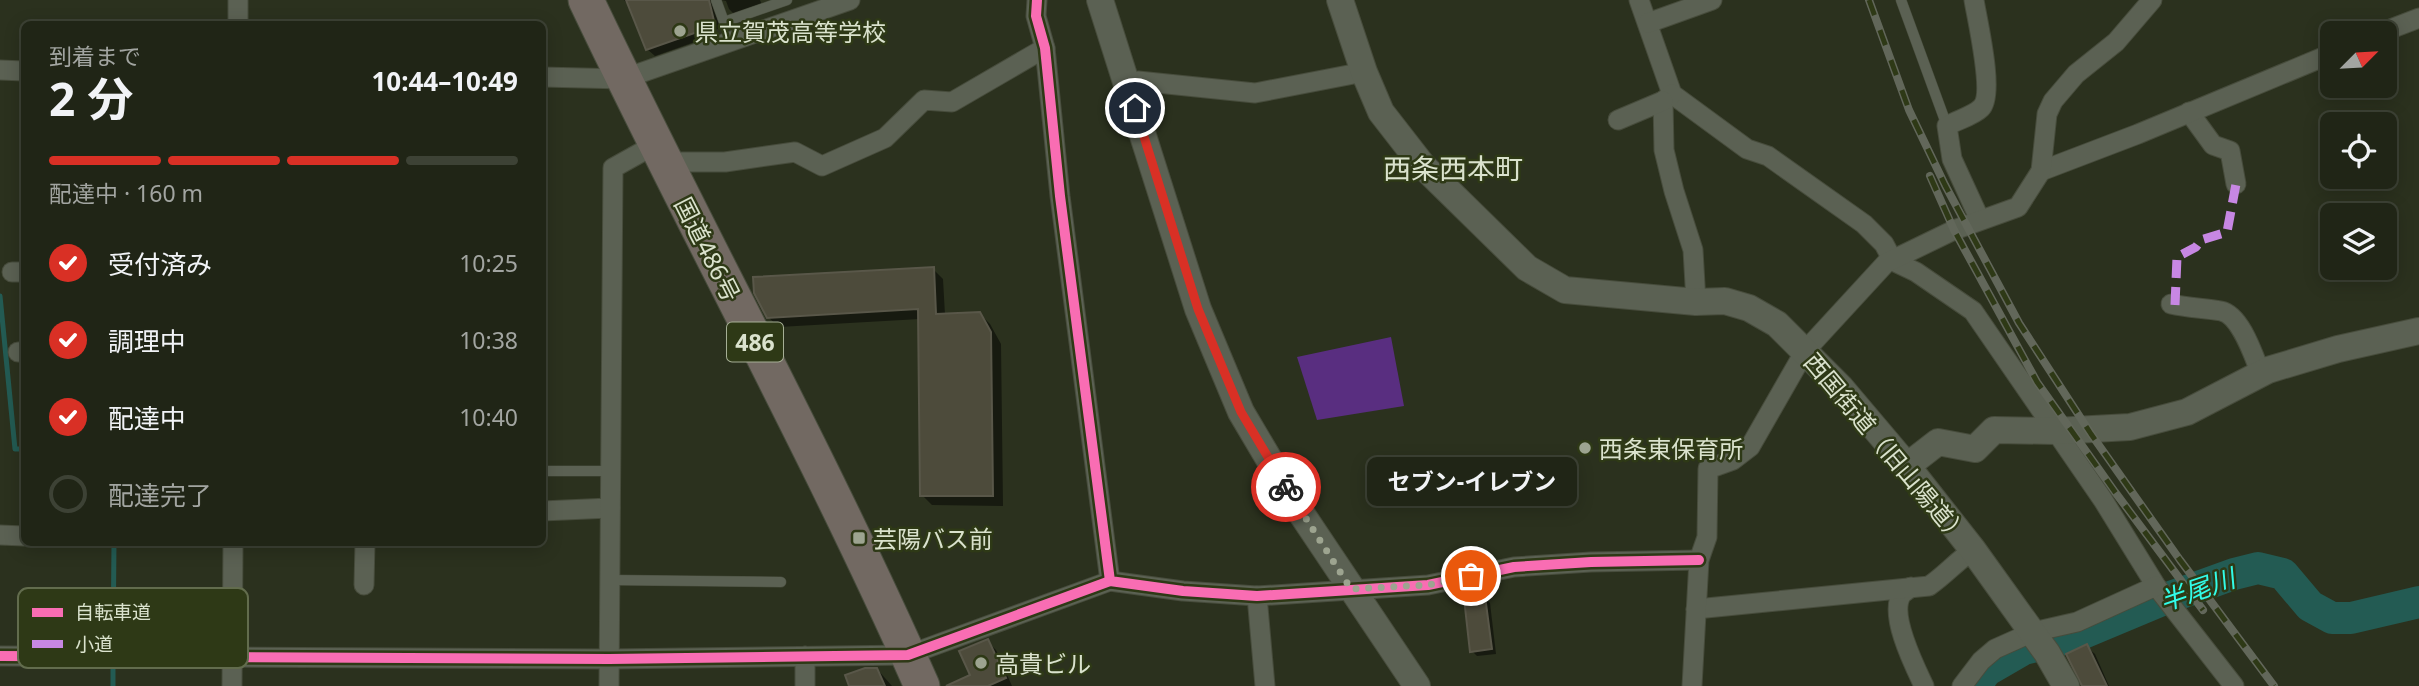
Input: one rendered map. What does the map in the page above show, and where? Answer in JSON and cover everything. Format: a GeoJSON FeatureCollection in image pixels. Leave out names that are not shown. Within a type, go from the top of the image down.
{"type":"FeatureCollection","features":[{"type":"Feature","properties":{"kind":"highway","name":"国道486号"},"geometry":{"type":"LineString","coordinates":[[586,0],[922,686]]}},
{"type":"Feature","properties":{"kind":"street"},"geometry":{"type":"LineString","coordinates":[[238,0],[238,21]]}},
{"type":"Feature","properties":{"kind":"street"},"geometry":{"type":"LineString","coordinates":[[546,77],[623,79],[850,0]]}},
{"type":"Feature","properties":{"kind":"street"},"geometry":{"type":"LineString","coordinates":[[1037,0],[1036,16],[1045,48],[1060,196],[1110,581]]}},
{"type":"Feature","properties":{"kind":"street"},"geometry":{"type":"LineString","coordinates":[[1100,0],[1198,309],[1241,412],[1299,510],[1417,686]]}},
{"type":"Feature","properties":{"kind":"street","name":"西国街道（旧山陽道）"},"geometry":{"type":"LineString","coordinates":[[1340,0],[1364,72],[1381,111],[1423,166],[1527,268],[1565,290],[1696,302],[1725,301],[1749,308],[1777,324],[1841,388],[1907,467],[1973,550],[2040,642],[2066,686]]}},
{"type":"Feature","properties":{"kind":"street"},"geometry":{"type":"LineString","coordinates":[[1639,0],[1648,23],[1667,97],[1664,150],[1693,250],[1696,302]]}},
{"type":"Feature","properties":{"kind":"street"},"geometry":{"type":"LineString","coordinates":[[1648,23],[1712,0]]}},
{"type":"Feature","properties":{"kind":"street"},"geometry":{"type":"LineString","coordinates":[[1974,0],[1987,75],[1986,102],[1981,108],[1947,125],[1952,159],[1980,220]]}},
{"type":"Feature","properties":{"kind":"street"},"geometry":{"type":"LineString","coordinates":[[1692,686],[1699,560],[1707,537],[1708,470],[1733,460],[1750,447],[1805,351],[1886,263],[1980,220],[2018,207],[2042,171],[2048,114],[2053,101],[2076,74],[2116,42],[2152,0]]}},
{"type":"Feature","properties":{"kind":"street"},"geometry":{"type":"LineString","coordinates":[[2398,26],[2419,18]]}},
{"type":"Feature","properties":{"kind":"street"},"geometry":{"type":"LineString","coordinates":[[609,686],[613,168],[660,153],[725,162],[795,152],[822,166],[885,138],[924,100],[952,102],[1045,48]]}},
{"type":"Feature","properties":{"kind":"street"},"geometry":{"type":"LineString","coordinates":[[2042,171],[2320,57]]}},
{"type":"Feature","properties":{"kind":"street"},"geometry":{"type":"LineString","coordinates":[[0,70],[21,71]]}},
{"type":"Feature","properties":{"kind":"street"},"geometry":{"type":"LineString","coordinates":[[1128,83],[1138,81],[1255,93],[1364,72]]}},
{"type":"Feature","properties":{"kind":"street"},"geometry":{"type":"LineString","coordinates":[[1618,120],[1667,97]]}},
{"type":"Feature","properties":{"kind":"street"},"geometry":{"type":"LineString","coordinates":[[1667,97],[1747,149],[1768,156],[1864,224],[1884,244],[1893,261],[1916,272],[1973,311],[2103,499],[2156,586],[2234,686]]}},
{"type":"Feature","properties":{"kind":"street"},"geometry":{"type":"LineString","coordinates":[[2189,112],[2213,145],[2230,151],[2236,184]]}},
{"type":"Feature","properties":{"kind":"street"},"geometry":{"type":"LineString","coordinates":[[2171,304],[2205,311],[2224,311],[2242,330],[2261,374]]}},
{"type":"Feature","properties":{"kind":"street"},"geometry":{"type":"LineString","coordinates":[[1907,467],[1938,442],[1975,449],[1994,430],[2130,427],[2187,412],[2261,374],[2338,349],[2419,331]]}},
{"type":"Feature","properties":{"kind":"street"},"geometry":{"type":"LineString","coordinates":[[546,511],[610,508]]}},
{"type":"Feature","properties":{"kind":"street"},"geometry":{"type":"LineString","coordinates":[[0,535],[21,536]]}},
{"type":"Feature","properties":{"kind":"street"},"geometry":{"type":"LineString","coordinates":[[233,546],[233,588]]}},
{"type":"Feature","properties":{"kind":"street"},"geometry":{"type":"LineString","coordinates":[[364,585],[365,546]]}},
{"type":"Feature","properties":{"kind":"street"},"geometry":{"type":"LineString","coordinates":[[1696,608],[1929,586],[1945,575],[1955,562],[1973,550]]}},
{"type":"Feature","properties":{"kind":"street"},"geometry":{"type":"LineString","coordinates":[[248,658],[609,659],[908,655],[1110,581],[1182,591],[1257,596],[1428,585],[1514,567],[1699,560]]}},
{"type":"Feature","properties":{"kind":"street"},"geometry":{"type":"LineString","coordinates":[[1962,686],[1981,661],[1995,649],[2040,642],[2156,586]]}},
{"type":"Feature","properties":{"kind":"street"},"geometry":{"type":"LineString","coordinates":[[1911,587],[1903,593],[1899,602],[1899,613],[1906,647],[1924,686]]}},
{"type":"Feature","properties":{"kind":"street"},"geometry":{"type":"LineString","coordinates":[[1257,596],[1265,686]]}},
{"type":"Feature","properties":{"kind":"street"},"geometry":{"type":"LineString","coordinates":[[0,656],[18,656]]}},
{"type":"Feature","properties":{"kind":"street"},"geometry":{"type":"LineString","coordinates":[[805,656],[805,686]]}},
{"type":"Feature","properties":{"kind":"street"},"geometry":{"type":"LineString","coordinates":[[232,668],[232,686]]}},
{"type":"Feature","properties":{"kind":"lane"},"geometry":{"type":"LineString","coordinates":[[716,0],[724,22],[787,0]]}},
{"type":"Feature","properties":{"kind":"lane"},"geometry":{"type":"LineString","coordinates":[[1901,0],[1947,125]]}},
{"type":"Feature","properties":{"kind":"lane"},"geometry":{"type":"LineString","coordinates":[[546,471],[611,471]]}},
{"type":"Feature","properties":{"kind":"lane"},"geometry":{"type":"LineString","coordinates":[[610,580],[780,582]]}},
{"type":"Feature","properties":{"kind":"shaded area"},"geometry":{"type":"Polygon","coordinates":[[[1391,337],[1404,406],[1317,420],[1297,357],[1391,337]]]}},
{"type":"Feature","properties":{"kind":"building"},"geometry":{"type":"Polygon","coordinates":[[[626,0],[709,0],[714,21],[699,27],[700,31],[646,50],[626,0]]]}},
{"type":"Feature","properties":{"kind":"building"},"geometry":{"type":"Polygon","coordinates":[[[934,267],[936,314],[980,312],[991,332],[993,496],[920,496],[918,309],[767,318],[754,293],[753,277],[934,267]]]}},
{"type":"Feature","properties":{"kind":"building"},"geometry":{"type":"Polygon","coordinates":[[[1485,596],[1492,649],[1470,652],[1464,598],[1485,596]]]}},
{"type":"Feature","properties":{"kind":"building","name":"高貴ビル"},"geometry":{"type":"Polygon","coordinates":[[[988,639],[1006,678],[988,686],[946,686],[970,675],[959,651],[988,639]]]}},
{"type":"Feature","properties":{"kind":"building"},"geometry":{"type":"Polygon","coordinates":[[[2087,644],[2107,686],[2082,686],[2066,654],[2087,644]]]}},
{"type":"Feature","properties":{"kind":"building"},"geometry":{"type":"Polygon","coordinates":[[[865,668],[877,668],[885,686],[849,686],[845,675],[865,668]]]}},
{"type":"Feature","properties":{"kind":"waterway"},"geometry":{"type":"LineString","coordinates":[[0,296],[15,449],[21,449]]}},
{"type":"Feature","properties":{"kind":"waterway"},"geometry":{"type":"LineString","coordinates":[[114,546],[114,588]]}},
{"type":"Feature","properties":{"kind":"waterway","name":"半尾川"},"geometry":{"type":"LineString","coordinates":[[1975,686],[1986,671],[2024,649],[2076,636],[2162,600],[2258,568],[2283,574],[2310,606],[2332,618],[2351,618],[2419,602]]}},
{"type":"Feature","properties":{"kind":"waterway"},"geometry":{"type":"LineString","coordinates":[[113,668],[113,686]]}},
{"type":"Feature","properties":{"kind":"railway"},"geometry":{"type":"LineString","coordinates":[[1869,0],[1909,110],[1945,185],[2019,323],[2091,434],[2274,686]]}},
{"type":"Feature","properties":{"kind":"railway"},"geometry":{"type":"LineString","coordinates":[[1930,176],[1954,230],[2037,382],[2203,610]]}},
{"type":"Feature","properties":{"kind":"marked path"},"geometry":{"type":"LineString","coordinates":[[2175,305],[2177,257],[2196,247],[2201,240],[2227,232],[2236,184]]}},
{"type":"Feature","properties":{"kind":"cycle path"},"geometry":{"type":"LineString","coordinates":[[1037,0],[1036,16],[1045,48],[1060,196],[1110,581],[1183,591],[1257,596],[1428,585],[1514,567],[1699,560]]}},
{"type":"Feature","properties":{"kind":"cycle path"},"geometry":{"type":"LineString","coordinates":[[248,657],[609,659],[908,655],[1110,581]]}},
{"type":"Feature","properties":{"kind":"cycle path"},"geometry":{"type":"LineString","coordinates":[[0,656],[18,656]]}},
{"type":"Feature","properties":{"kind":"way so far"},"geometry":{"type":"LineString","coordinates":[[1286,487],[1351,589],[1428,585],[1471,576]]}},
{"type":"Feature","properties":{"kind":"place","name":"県立賀茂高等学校"},"geometry":{"type":"Point","coordinates":[680,31]}},
{"type":"Feature","properties":{"kind":"place","name":"西条東保育所"},"geometry":{"type":"Point","coordinates":[1585,448]}},
{"type":"Feature","properties":{"kind":"place","name":"芸陽バス前"},"geometry":{"type":"Point","coordinates":[859,538]}},
{"type":"Feature","properties":{"kind":"place","name":"セブン-イレブン"},"geometry":{"type":"Point","coordinates":[1471,576]}},
{"type":"Feature","properties":{"kind":"place","name":"高貴ビル"},"geometry":{"type":"Point","coordinates":[981,663]}},
{"type":"Feature","properties":{"kind":"district","name":"西条西本町"},"geometry":{"type":"Point","coordinates":[1453,168]}},
{"type":"Feature","properties":{"kind":"route"},"geometry":{"type":"LineString","coordinates":[[1135,108],[1198,309],[1241,412],[1286,487]]}}]}
